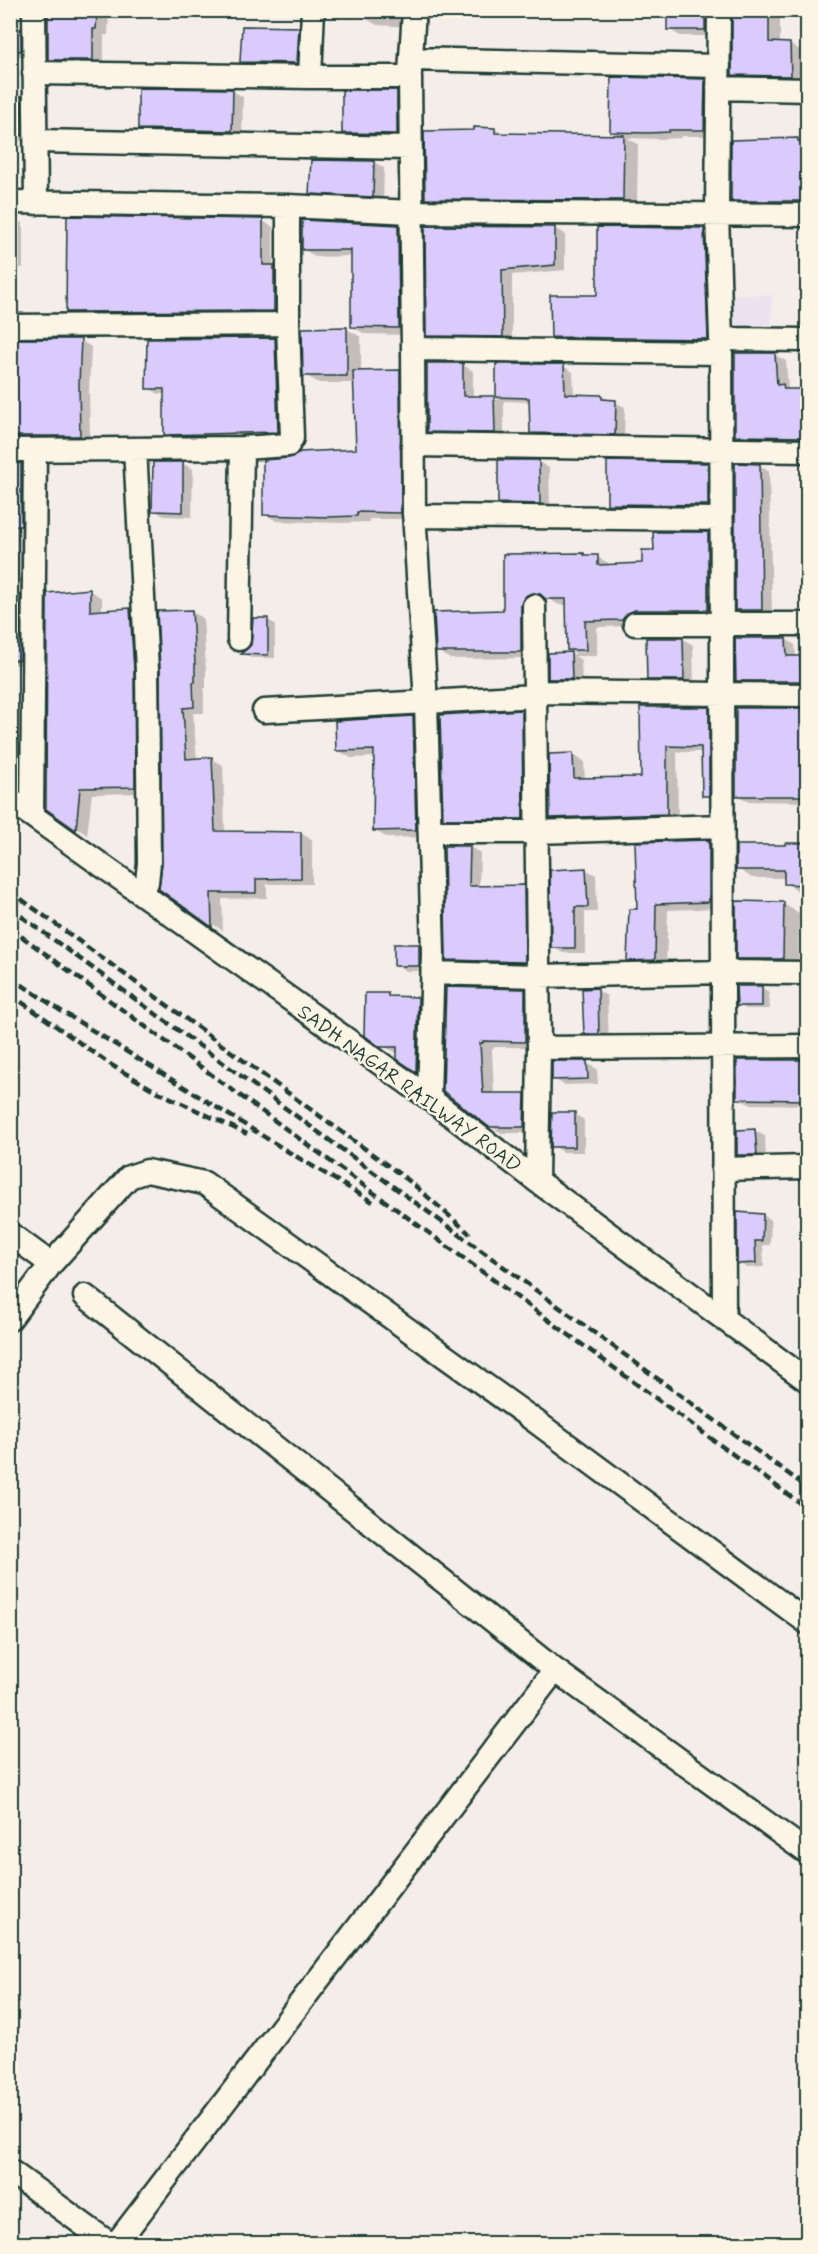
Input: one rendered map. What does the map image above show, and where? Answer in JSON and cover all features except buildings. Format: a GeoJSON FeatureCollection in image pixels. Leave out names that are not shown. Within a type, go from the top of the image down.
{"type":"FeatureCollection","features":[{"type":"Feature","properties":{"kind":"street"},"geometry":{"type":"LineString","coordinates":[[34,10],[36,202]]}},
{"type":"Feature","properties":{"kind":"street"},"geometry":{"type":"LineString","coordinates":[[310,77],[313,10]]}},
{"type":"Feature","properties":{"kind":"street"},"geometry":{"type":"LineString","coordinates":[[414,10],[411,68],[413,445],[414,514],[426,702],[430,832],[433,973],[429,1098]]}},
{"type":"Feature","properties":{"kind":"street"},"geometry":{"type":"LineString","coordinates":[[719,10],[717,214],[721,448],[724,1318]]}},
{"type":"Feature","properties":{"kind":"street"},"geometry":{"type":"LineString","coordinates":[[34,73],[310,77],[411,68],[718,77],[807,90]]}},
{"type":"Feature","properties":{"kind":"street"},"geometry":{"type":"LineString","coordinates":[[36,141],[411,148]]}},
{"type":"Feature","properties":{"kind":"street"},"geometry":{"type":"LineString","coordinates":[[10,202],[288,206],[412,212],[807,215]]}},
{"type":"Feature","properties":{"kind":"street"},"geometry":{"type":"LineString","coordinates":[[10,450],[283,447],[291,443],[288,206]]}},
{"type":"Feature","properties":{"kind":"street"},"geometry":{"type":"LineString","coordinates":[[10,326],[288,324]]}},
{"type":"Feature","properties":{"kind":"street"},"geometry":{"type":"LineString","coordinates":[[413,349],[720,346],[807,340]]}},
{"type":"Feature","properties":{"kind":"street"},"geometry":{"type":"LineString","coordinates":[[413,445],[807,451]]}},
{"type":"Feature","properties":{"kind":"street"},"geometry":{"type":"LineString","coordinates":[[239,639],[242,448]]}},
{"type":"Feature","properties":{"kind":"street"},"geometry":{"type":"LineString","coordinates":[[135,449],[147,670],[149,863],[147,882],[142,894]]}},
{"type":"Feature","properties":{"kind":"street"},"geometry":{"type":"LineString","coordinates":[[32,815],[35,450]]}},
{"type":"Feature","properties":{"kind":"street"},"geometry":{"type":"LineString","coordinates":[[414,514],[419,516],[721,519]]}},
{"type":"Feature","properties":{"kind":"street"},"geometry":{"type":"LineString","coordinates":[[534,606],[539,1048],[537,1181]]}},
{"type":"Feature","properties":{"kind":"street"},"geometry":{"type":"LineString","coordinates":[[635,624],[807,624]]}},
{"type":"Feature","properties":{"kind":"street"},"geometry":{"type":"LineString","coordinates":[[264,711],[535,694],[807,695]]}},
{"type":"Feature","properties":{"kind":"street","name":"SADH NAGAR RAILWAY ROAD"},"geometry":{"type":"LineString","coordinates":[[10,800],[429,1098],[537,1181],[807,1380]]}},
{"type":"Feature","properties":{"kind":"street"},"geometry":{"type":"LineString","coordinates":[[430,832],[536,832],[722,826]]}},
{"type":"Feature","properties":{"kind":"street"},"geometry":{"type":"LineString","coordinates":[[433,973],[538,976],[723,972],[807,973]]}},
{"type":"Feature","properties":{"kind":"street"},"geometry":{"type":"LineString","coordinates":[[539,1048],[807,1046]]}},
{"type":"Feature","properties":{"kind":"street"},"geometry":{"type":"LineString","coordinates":[[723,1170],[807,1167]]}},
{"type":"Feature","properties":{"kind":"street"},"geometry":{"type":"LineString","coordinates":[[10,1319],[51,1264],[134,1174],[151,1172],[204,1183],[525,1414],[807,1623]]}},
{"type":"Feature","properties":{"kind":"street"},"geometry":{"type":"LineString","coordinates":[[10,1234],[51,1264]]}},
{"type":"Feature","properties":{"kind":"street"},"geometry":{"type":"LineString","coordinates":[[86,1296],[555,1670],[807,1853]]}},
{"type":"Feature","properties":{"kind":"street"},"geometry":{"type":"LineString","coordinates":[[116,2244],[555,1670]]}},
{"type":"Feature","properties":{"kind":"street"},"geometry":{"type":"LineString","coordinates":[[10,2171],[110,2244]]}},
{"type":"Feature","properties":{"kind":"shaded area"},"geometry":{"type":"Polygon","coordinates":[[[725,294],[772,295],[771,337],[724,336],[725,294]]]}},
{"type":"Feature","properties":{"kind":"railway"},"geometry":{"type":"LineString","coordinates":[[10,891],[412,1183],[470,1234]]}},
{"type":"Feature","properties":{"kind":"railway"},"geometry":{"type":"LineString","coordinates":[[10,908],[808,1488]]}},
{"type":"Feature","properties":{"kind":"railway"},"geometry":{"type":"LineString","coordinates":[[10,928],[808,1509]]}},
{"type":"Feature","properties":{"kind":"railway"},"geometry":{"type":"LineString","coordinates":[[10,977],[58,1009],[373,1202]]}},
{"type":"Feature","properties":{"kind":"railway"},"geometry":{"type":"LineString","coordinates":[[10,994],[113,1066],[154,1090],[247,1134]]}}]}
